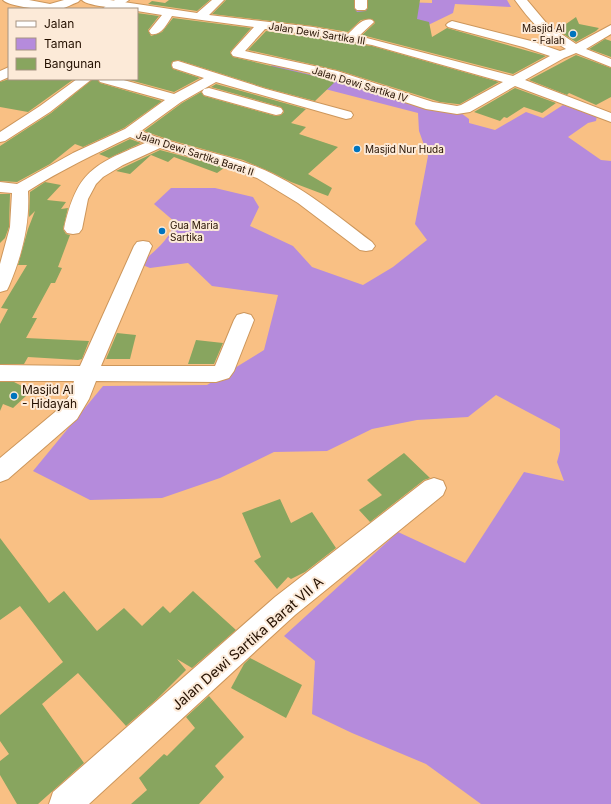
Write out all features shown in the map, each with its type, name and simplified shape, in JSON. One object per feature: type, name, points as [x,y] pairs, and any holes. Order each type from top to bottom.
[{"type":"street","points":[[9,0],[50,8],[74,0]]},
{"type":"street","name":"Jalan Dewi Sartika III","points":[[88,0],[169,13],[351,37],[396,47],[514,81],[611,118]]},
{"type":"street","points":[[200,17],[218,0]]},
{"type":"street","points":[[511,0],[545,39],[568,52]]},
{"type":"street","points":[[521,0],[530,20]]},
{"type":"street","points":[[155,31],[169,13]]},
{"type":"street","points":[[351,37],[368,22]]},
{"type":"street","name":"Jalan Dewi Sartika IV","points":[[262,25],[237,53],[332,74],[446,109],[465,109],[514,81]]},
{"type":"street","points":[[452,25],[611,63]]},
{"type":"street","points":[[514,81],[611,29]]},
{"type":"street","points":[[178,65],[214,78],[346,115]]},
{"type":"street","name":"Jalan Dewi Sartika Barat II","points":[[130,132],[176,99],[214,78]]},
{"type":"street","points":[[0,138],[45,109],[84,80]]},
{"type":"street","points":[[109,80],[176,99]]},
{"type":"street","points":[[196,88],[292,116]]},
{"type":"street","points":[[0,187],[20,189],[42,175],[78,156],[130,132]]},
{"type":"street","name":"Jalan Dewi Sartika Barat II","points":[[130,132],[159,143],[237,165],[262,175],[304,199],[366,246]]},
{"type":"street","points":[[73,229],[79,204],[85,188],[92,179],[114,164],[159,143]]},
{"type":"street","points":[[0,286],[19,234],[22,210],[20,189]]},
{"type":"street","points":[[0,472],[69,413],[78,401],[83,392],[87,373],[143,246]]},
{"type":"street","points":[[0,373],[222,373],[227,366],[244,320]]},
{"type":"street","name":"Jalan Dewi Sartika Barat VII A","points":[[65,804],[285,606],[434,488]]},
{"type":"green space","points":[[288,0],[354,4],[356,9],[401,10],[401,2],[432,3],[432,0],[507,0],[511,7],[455,4],[453,13],[420,29],[352,12]]},
{"type":"green space","points":[[272,65],[333,80],[436,111],[461,113],[469,119],[469,123],[495,130],[526,112],[543,118],[563,105],[597,116],[596,121],[588,123],[568,137],[601,160],[611,161],[611,804],[481,804],[426,764],[352,733],[312,714],[315,661],[284,636],[398,532],[465,563],[524,472],[564,481],[557,462],[560,451],[560,429],[496,395],[468,417],[417,420],[372,429],[327,451],[274,452],[220,478],[162,498],[90,500],[33,471],[103,386],[207,385],[264,350],[278,295],[212,286],[188,263],[150,268],[140,264],[165,240],[175,222],[154,204],[171,188],[215,188],[253,197],[259,207],[250,226],[293,246],[312,267],[363,285],[393,267],[427,240],[415,224],[428,156],[419,131],[418,113],[263,73]]},
{"type":"building","points":[[169,0],[210,0],[197,11],[148,4],[152,1],[165,3]]},
{"type":"building","points":[[226,0],[354,0],[354,8],[357,12],[366,11],[368,8],[368,0],[420,0],[417,19],[429,22],[432,37],[447,28],[546,56],[513,74],[362,35],[375,23],[372,19],[361,20],[348,32],[313,26],[212,14]]},
{"type":"building","points":[[138,13],[159,16],[148,30],[151,36],[162,32],[173,18],[251,28],[230,52],[233,57],[336,81],[315,101],[266,88],[178,60],[172,62],[171,65],[173,69],[200,78],[174,92],[130,80],[138,80]]},
{"type":"building","name":"Masjid Al - Falah","points":[[576,17],[579,24],[599,28],[576,42],[560,32],[566,24]]},
{"type":"building","points":[[266,31],[372,46],[499,82],[460,104],[440,102],[337,70],[248,50]]},
{"type":"building","points":[[605,39],[611,41],[611,57],[589,49]]},
{"type":"building","points":[[576,55],[611,68],[611,97],[596,105],[569,93],[567,95],[529,80]]},
{"type":"building","points":[[8,79],[73,80],[28,112],[0,107],[0,82]]},
{"type":"building","points":[[92,80],[98,80],[100,83],[162,101],[124,128],[83,147],[75,144],[50,164],[17,182],[0,181],[0,146],[51,113]]},
{"type":"building","points":[[216,84],[306,109],[291,123],[306,127],[299,134],[338,147],[308,174],[332,188],[328,196],[291,182],[243,160],[170,140],[144,131],[182,103],[201,92],[204,96],[276,116],[281,115],[284,112],[281,107],[211,87]]},
{"type":"building","points":[[515,88],[556,103],[542,113],[524,107],[507,118],[504,117],[500,121],[474,112]]},
{"type":"building","points":[[130,139],[141,143],[109,158],[99,154]]},
{"type":"building","points":[[160,150],[224,168],[217,173],[174,157],[168,162],[151,155],[130,174],[116,171]]},
{"type":"building","points":[[45,182],[61,185],[47,200],[66,202],[61,209],[68,208],[63,229],[66,234],[70,235],[58,267],[62,268],[55,283],[51,283],[32,318],[37,318],[26,338],[89,341],[82,359],[28,357],[24,364],[0,364],[0,324],[8,309],[1,308],[27,265],[18,265],[28,229],[35,211],[29,217],[30,192]]},
{"type":"building","points":[[0,194],[10,194],[9,227],[5,238],[0,243]]},
{"type":"building","points":[[117,333],[136,335],[130,359],[106,359]]},
{"type":"building","points":[[196,340],[223,343],[214,364],[188,364]]},
{"type":"building","name":"Masjid Al - Hidayah","points":[[0,382],[14,382],[28,389],[24,394],[27,395],[13,408],[3,404],[0,411]]},
{"type":"building","points":[[404,453],[430,478],[424,480],[370,522],[359,510],[382,495],[367,480]]},
{"type":"building","points":[[280,499],[291,523],[312,512],[336,548],[305,572],[291,579],[288,577],[277,589],[254,561],[261,557],[242,513]]},
{"type":"building","points":[[0,538],[49,603],[64,591],[97,631],[124,608],[142,626],[163,606],[170,613],[193,591],[236,630],[192,668],[177,659],[186,670],[156,700],[126,726],[78,673],[42,704],[84,763],[38,804],[17,804],[0,775],[0,761],[9,754],[0,741],[0,715],[63,662],[20,606],[0,620]]},
{"type":"building","points":[[250,658],[302,685],[286,718],[231,688],[244,664]]},
{"type":"building","points":[[209,696],[244,737],[215,766],[224,777],[199,804],[131,804],[147,790],[139,778],[164,754],[167,756],[195,728],[186,717]]},
{"type":"place","name":"Masjid Al - Falah","points":[[573,34]]},
{"type":"place","name":"Masjid Nur Huda","points":[[357,149]]},
{"type":"place","name":"Gua Maria Sartika","points":[[162,231]]},
{"type":"place","name":"Masjid Al - Hidayah","points":[[14,396]]}]
